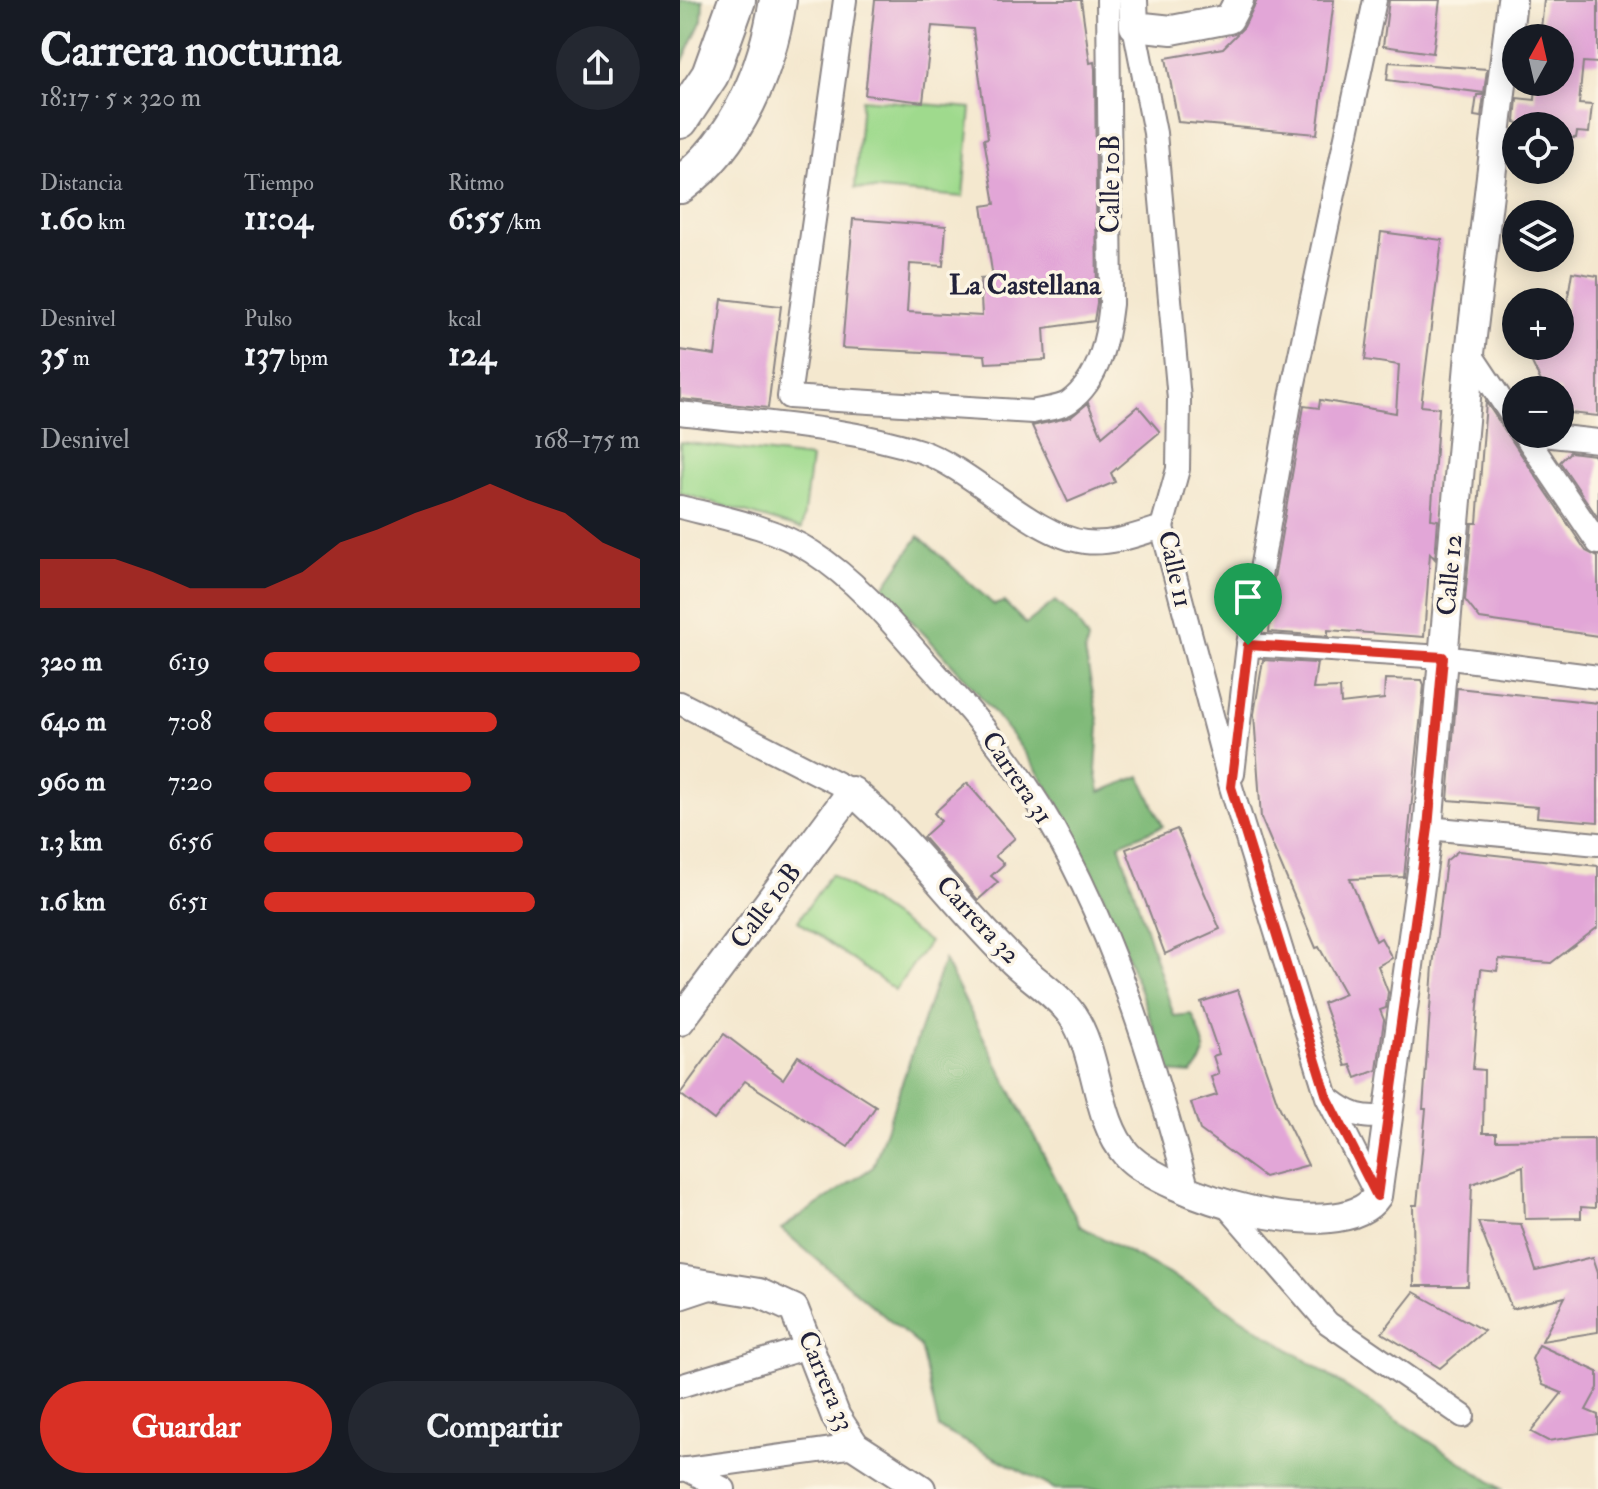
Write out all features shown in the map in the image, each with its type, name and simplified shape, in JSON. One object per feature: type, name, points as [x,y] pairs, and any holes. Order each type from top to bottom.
[{"type":"main road","points":[[680,120],[710,75],[737,0]]},
{"type":"main road","points":[[680,185],[722,143],[745,109],[765,55],[778,0]]},
{"type":"street","name":"Calle 10B","points":[[845,0],[789,397],[1033,412],[1068,403],[1091,376],[1107,342],[1111,304],[1108,0]]},
{"type":"street","points":[[1231,787],[1248,645],[1291,397],[1375,0]]},
{"type":"street","name":"Calle 12","points":[[1377,1196],[1428,828],[1470,353],[1512,0]]},
{"type":"street","points":[[1134,13],[1172,30],[1234,10]]},
{"type":"street","name":"Calle 11","points":[[1134,13],[1155,133],[1179,399],[1178,469],[1162,527],[1231,787],[1327,1097],[1377,1196]]},
{"type":"street","points":[[1470,353],[1502,401]]},
{"type":"street","points":[[680,413],[840,433],[923,452],[957,469],[1044,525],[1082,542],[1119,540],[1162,527]]},
{"type":"street","points":[[1574,438],[1598,441]]},
{"type":"street","points":[[1534,448],[1598,543]]},
{"type":"street","name":"Carrera 31","points":[[680,507],[767,531],[809,550],[839,571],[960,699],[1012,764],[1053,830],[1096,916],[1205,1194]]},
{"type":"street","points":[[1248,645],[1443,657],[1598,677]]},
{"type":"street","name":"Carrera 32","points":[[680,703],[852,791],[911,848],[1015,962],[1072,1014],[1086,1040],[1117,1140],[1126,1154],[1140,1166],[1205,1194]]},
{"type":"street","name":"Calle 10B","points":[[681,1016],[852,791]]},
{"type":"street","points":[[1428,828],[1598,844]]},
{"type":"street","points":[[1327,1097],[1348,1113],[1368,1119],[1388,1116]]},
{"type":"street","points":[[1205,1194],[1295,1220],[1327,1221],[1370,1206],[1377,1196]]},
{"type":"street","points":[[1205,1194],[1328,1323],[1463,1416]]},
{"type":"street","name":"Carrera 33","points":[[680,1280],[778,1299],[794,1309],[811,1346],[836,1417],[855,1446],[921,1489]]},
{"type":"street","points":[[680,1298],[718,1286]]},
{"type":"street","points":[[680,1386],[811,1346]]},
{"type":"street","points":[[683,1469],[855,1446]]},
{"type":"street","points":[[683,1469],[724,1489]]},
{"type":"green space","points":[[680,0],[703,0],[702,20],[680,67]]},
{"type":"green space","points":[[862,99],[971,108],[963,197],[855,188]]},
{"type":"green space","points":[[680,442],[811,458],[802,529],[680,493]]},
{"type":"green space","points":[[919,536],[994,605],[1004,602],[1026,624],[1055,601],[1076,620],[1088,640],[1085,652],[1099,725],[1096,770],[1100,792],[1140,776],[1163,826],[1119,844],[1174,1016],[1192,1014],[1202,1039],[1202,1060],[1191,1074],[1169,1072],[1101,890],[1047,786],[991,708],[882,590]]},
{"type":"green space","points":[[831,874],[929,942],[895,990],[798,921]]},
{"type":"green space","points":[[944,960],[1080,1226],[1200,1291],[1502,1489],[1055,1489],[939,1428],[920,1346],[781,1229],[873,1167]]},
{"type":"building","points":[[875,0],[1081,0],[1090,63],[1094,62],[1095,69],[1097,303],[1094,321],[1044,328],[1046,360],[986,363],[985,355],[842,348],[853,219],[946,226],[943,266],[910,264],[907,312],[982,316],[980,279],[993,278],[982,206],[995,204],[984,139],[988,138],[973,29],[932,26],[923,102],[865,95]]},
{"type":"building","points":[[1257,0],[1334,0],[1317,134],[1178,122],[1166,58],[1223,48],[1244,27]]},
{"type":"building","points":[[1389,0],[1440,0],[1433,53],[1383,46]]},
{"type":"building","points":[[1544,0],[1598,0],[1598,63],[1583,62],[1579,104],[1592,105],[1589,133],[1577,132],[1576,138],[1574,112],[1516,112],[1517,98],[1535,100],[1535,96],[1574,96],[1574,24],[1541,24]]},
{"type":"building","points":[[1389,62],[1487,69],[1484,93],[1387,80]]},
{"type":"building","points":[[1477,95],[1484,95],[1481,117],[1474,116]]},
{"type":"building","points":[[1381,232],[1442,240],[1421,406],[1439,408],[1431,519],[1438,520],[1435,559],[1430,553],[1424,637],[1328,630],[1328,636],[1269,632],[1274,578],[1304,406],[1319,408],[1320,400],[1396,413],[1399,365],[1365,360]]},
{"type":"building","points":[[1572,272],[1598,276],[1598,416],[1574,413],[1574,376],[1538,376],[1531,360],[1574,360],[1574,288],[1569,288]]},
{"type":"building","points":[[722,299],[781,306],[768,408],[680,399],[680,350],[715,355]]},
{"type":"building","points":[[1486,402],[1502,426],[1502,448],[1517,448],[1586,551],[1598,557],[1598,636],[1480,619],[1465,600],[1472,523],[1477,523]]},
{"type":"building","points":[[1088,403],[1102,436],[1138,406],[1160,432],[1111,473],[1115,482],[1068,502],[1032,426],[1071,417]]},
{"type":"building","points":[[1570,452],[1594,455],[1598,461],[1598,518],[1560,462]]},
{"type":"building","points":[[1263,660],[1317,663],[1313,689],[1340,688],[1341,704],[1384,699],[1385,679],[1422,680],[1424,685],[1404,877],[1350,879],[1376,941],[1381,938],[1392,958],[1378,966],[1388,992],[1386,1008],[1380,1010],[1384,1020],[1377,1070],[1356,1078],[1351,1065],[1346,1066],[1323,1003],[1345,994],[1319,947],[1316,948],[1261,818],[1254,714]]},
{"type":"building","points":[[1457,688],[1598,703],[1598,822],[1537,817],[1538,807],[1448,800]]},
{"type":"building","points":[[967,783],[1015,838],[995,856],[1004,864],[991,876],[998,882],[978,900],[923,837],[941,821],[934,813]]},
{"type":"building","points":[[1177,829],[1220,929],[1165,954],[1126,849]]},
{"type":"building","points":[[1458,851],[1598,866],[1598,927],[1551,963],[1499,959],[1497,971],[1481,969],[1473,1069],[1484,1070],[1483,1133],[1496,1133],[1496,1140],[1594,1139],[1595,1208],[1581,1207],[1581,1218],[1525,1219],[1523,1166],[1472,1184],[1468,1286],[1414,1286],[1413,1205],[1417,1205],[1426,1109],[1423,1109],[1433,966],[1446,861]]},
{"type":"building","points":[[1238,990],[1278,1104],[1308,1165],[1264,1177],[1200,1130],[1191,1103],[1217,1095],[1211,1077],[1219,1074],[1213,1056],[1219,1054],[1201,1002]]},
{"type":"building","points":[[724,1034],[783,1079],[798,1056],[876,1106],[848,1147],[745,1081],[714,1120],[680,1094]]},
{"type":"building","points":[[1478,1222],[1521,1224],[1536,1271],[1593,1257],[1598,1272],[1598,1332],[1542,1341],[1565,1297],[1512,1309]]},
{"type":"building","points":[[1414,1292],[1484,1331],[1440,1368],[1382,1333]]},
{"type":"building","points":[[1539,1345],[1598,1372],[1598,1388],[1586,1410],[1598,1415],[1598,1433],[1548,1441],[1531,1432],[1562,1393],[1543,1385],[1532,1359]]},
{"type":"district","name":"La Castellana","points":[[1025,285]]},
{"type":"route","points":[[1248,645],[1443,657],[1428,828],[1377,1196],[1327,1097],[1231,787],[1248,645]]}]
